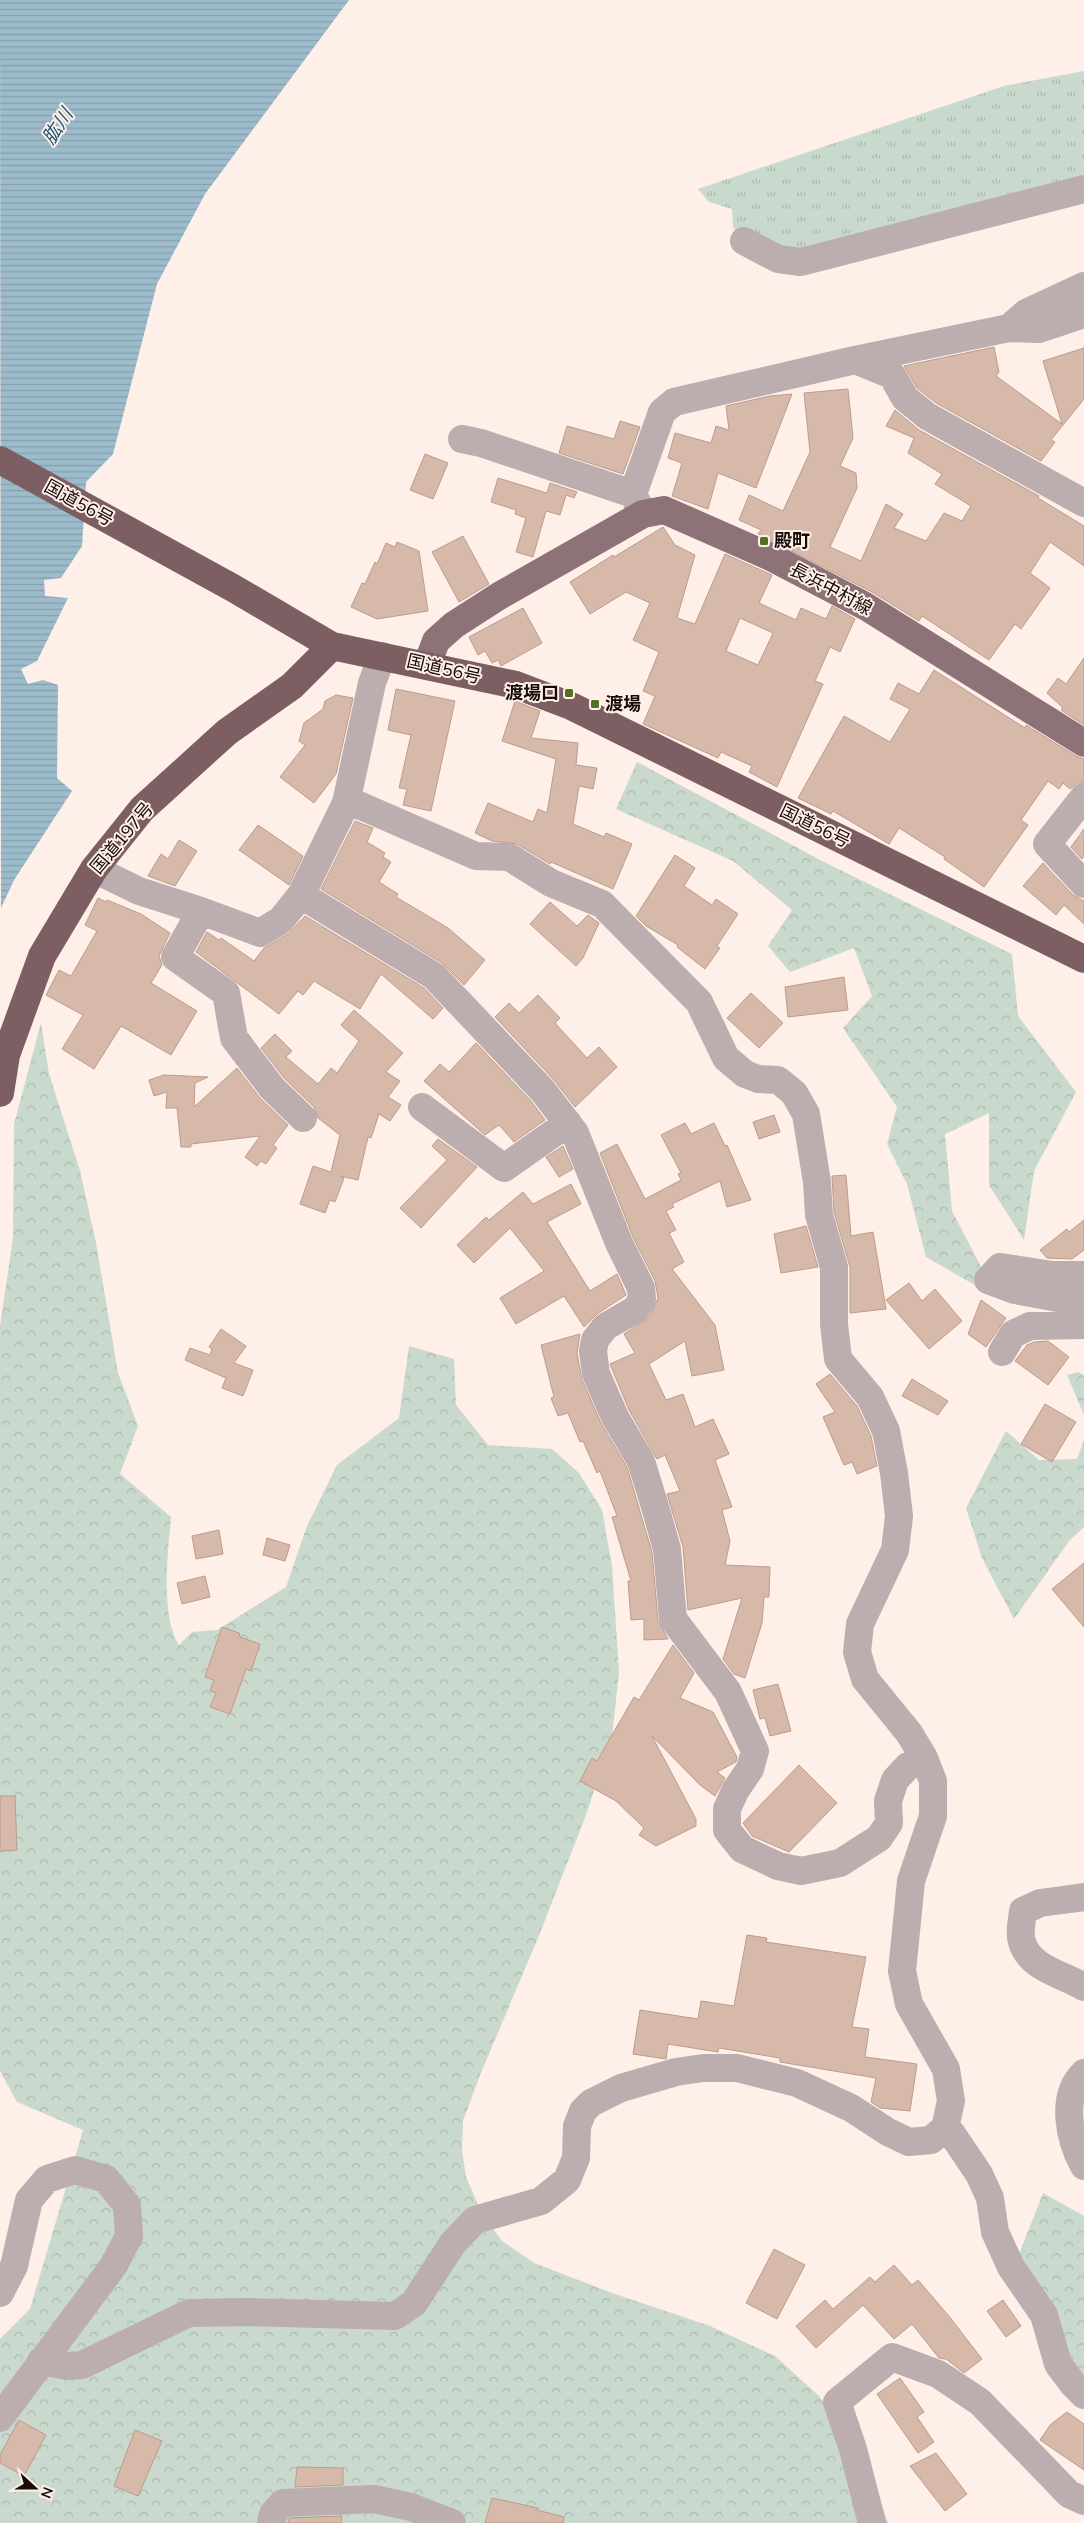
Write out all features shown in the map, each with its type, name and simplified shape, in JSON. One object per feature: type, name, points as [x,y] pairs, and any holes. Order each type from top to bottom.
[{"type":"highway","name":"国道56号","points":[[0,460],[233,588],[332,646],[516,685],[571,706],[1084,959]]},
{"type":"highway","name":"国道197号","points":[[0,1092],[6,1055],[42,956],[94,868],[149,803],[226,732],[292,686],[332,646]]},
{"type":"main road","name":"長浜中村線","points":[[427,665],[436,640],[454,625],[638,504],[664,510],[773,558],[865,606],[1084,743]]},
{"type":"street","points":[[744,241],[778,259],[802,262],[1084,188]]},
{"type":"street","points":[[1009,328],[1026,313],[1084,286]]},
{"type":"street","points":[[462,439],[481,443],[638,504],[662,412],[674,402],[855,360],[1009,328],[1039,329],[1084,314]]},
{"type":"street","points":[[855,360],[892,375],[905,398],[927,416],[1084,503]]},
{"type":"street","points":[[94,868],[139,891],[260,933],[281,920],[301,895],[346,803],[372,684],[382,656]]},
{"type":"street","points":[[1084,797],[1047,844],[1084,884]]},
{"type":"street","points":[[41,2360],[67,2366],[82,2365],[189,2313],[248,2312],[394,2316],[414,2303],[453,2243],[476,2220],[541,2201],[567,2180],[576,2158],[577,2126],[591,2103],[621,2088],[676,2072],[703,2068],[737,2068],[797,2083],[851,2108],[888,2132],[909,2142],[931,2140],[945,2128],[951,2100],[946,2069],[909,2004],[902,1971],[911,1881],[933,1816],[933,1781],[924,1758],[909,1732],[865,1679],[857,1652],[860,1624],[895,1550],[899,1516],[894,1472],[886,1432],[870,1397],[838,1359],[834,1324],[834,1267],[819,1215],[817,1182],[806,1114],[794,1093],[778,1080],[758,1079],[745,1074],[726,1058],[699,1002],[602,904],[551,884],[509,857],[476,856],[361,806],[346,803]]},
{"type":"street","points":[[301,895],[434,976],[543,1091],[575,1133],[620,1242],[642,1288],[642,1299],[636,1309],[605,1327],[595,1340],[593,1351],[596,1374],[615,1417],[641,1461],[654,1502],[667,1549],[673,1619],[728,1692],[755,1751],[750,1769],[727,1809],[728,1830],[742,1849],[778,1866],[801,1871],[840,1862],[880,1838],[889,1823],[888,1801],[895,1780],[908,1766],[924,1758]]},
{"type":"street","points":[[201,911],[175,957],[226,993],[234,1038],[272,1088],[303,1118]]},
{"type":"street","points":[[422,1107],[504,1168],[568,1123]]},
{"type":"street","points":[[1084,1275],[1052,1275],[1000,1267],[988,1280],[1015,1290],[1078,1302],[1084,1305]]},
{"type":"street","points":[[1002,1352],[1013,1334],[1030,1326],[1084,1325]]},
{"type":"street","points":[[1084,1897],[1040,1902],[1023,1911],[1021,1941],[1030,1956],[1048,1970],[1084,1987]]},
{"type":"street","points":[[1084,2072],[1072,2090],[1068,2106],[1073,2140],[1084,2166]]},
{"type":"street","points":[[1068,2106],[1084,2143]]},
{"type":"street","points":[[945,2128],[952,2134],[990,2198],[995,2232],[1011,2267],[1044,2315],[1058,2364],[1072,2384],[1084,2395]]},
{"type":"street","points":[[0,2294],[14,2266],[29,2200],[47,2179],[75,2170],[106,2179],[127,2204],[129,2236],[114,2265],[41,2360],[0,2418]]},
{"type":"street","points":[[872,2523],[853,2449],[837,2402],[892,2357],[938,2374],[980,2402],[1069,2494],[1084,2501]]},
{"type":"street","points":[[271,2523],[273,2514],[283,2503],[374,2500],[411,2507],[452,2523]]},
{"type":"green space","points":[[1084,71],[1084,189],[805,261],[744,241],[733,227],[732,209],[709,202],[698,189],[1004,86]]},
{"type":"green space","points":[[637,762],[826,863],[1012,954],[1018,1016],[1076,1092],[1034,1171],[1024,1240],[989,1185],[989,1113],[945,1134],[952,1211],[988,1280],[980,1288],[926,1257],[907,1184],[887,1144],[897,1107],[843,1028],[872,996],[854,948],[790,972],[768,946],[792,910],[733,861],[616,809]]},
{"type":"green space","points":[[41,1023],[49,1074],[80,1171],[96,1243],[118,1373],[138,1426],[120,1474],[171,1517],[167,1565],[167,1601],[173,1633],[179,1645],[192,1632],[217,1630],[286,1587],[307,1526],[337,1465],[399,1418],[409,1346],[454,1359],[456,1405],[488,1445],[552,1449],[579,1473],[602,1510],[612,1566],[619,1672],[612,1736],[586,1815],[463,2121],[462,2150],[466,2177],[481,2211],[501,2240],[534,2263],[615,2294],[710,2326],[775,2356],[819,2396],[873,2479],[888,2523],[0,2523],[0,2339],[30,2309],[83,2130],[17,2102],[0,2071],[0,1326],[13,1238],[14,1124]]},
{"type":"green space","points":[[1078,1372],[1084,1375],[1084,1415],[1067,1375]]},
{"type":"green space","points":[[1006,1431],[1039,1460],[1077,1459],[1084,1440],[1084,1527],[1069,1541],[1014,1619],[982,1558],[966,1508]]},
{"type":"green space","points":[[1043,2193],[1084,2216],[1084,2384],[1016,2262]]},
{"type":"water","name":"肱川","points":[[0,0],[349,0],[205,194],[157,284],[113,454],[86,482],[82,546],[61,578],[44,580],[45,596],[68,598],[37,661],[21,669],[28,684],[43,680],[58,685],[57,778],[72,791],[14,880],[1,908]]},
{"type":"building","points":[[994,347],[999,372],[996,376],[1062,424],[1043,361],[1084,348],[1084,399],[1051,440],[1055,442],[1041,461],[936,403],[917,388],[904,366]]},
{"type":"building","points":[[848,389],[853,438],[840,466],[856,473],[857,488],[830,547],[861,561],[886,504],[903,514],[894,528],[926,541],[944,513],[962,521],[971,506],[935,484],[942,474],[908,453],[914,438],[886,426],[895,410],[919,430],[1039,496],[1038,498],[1084,526],[1084,566],[1050,542],[1030,573],[1050,588],[1021,629],[1015,624],[989,660],[922,616],[919,621],[872,592],[758,534],[761,530],[739,520],[749,495],[783,511],[810,452],[804,393]]},
{"type":"building","points":[[792,394],[756,488],[718,473],[708,509],[672,496],[682,463],[668,458],[675,433],[711,443],[716,426],[729,430],[726,406],[770,396]]},
{"type":"building","points":[[620,421],[640,427],[623,474],[559,453],[567,426],[614,439]]},
{"type":"building","points":[[425,454],[448,463],[433,499],[410,490]]},
{"type":"building","points":[[498,478],[547,493],[550,483],[577,492],[574,498],[566,495],[560,515],[546,511],[533,557],[516,552],[526,518],[515,514],[516,510],[491,502]]},
{"type":"building","points":[[663,527],[675,545],[695,555],[677,618],[695,624],[725,554],[772,575],[759,603],[796,620],[801,608],[826,619],[832,606],[855,619],[840,652],[830,647],[815,681],[823,684],[777,787],[749,772],[752,766],[721,752],[718,758],[643,724],[655,696],[643,691],[659,652],[633,640],[650,603],[626,592],[590,614],[570,582],[613,555],[614,557]],"holes":[[[740,618],[773,633],[758,665],[726,651]]]},
{"type":"building","points":[[463,536],[489,584],[459,602],[432,552]]},
{"type":"building","points":[[397,542],[419,551],[428,611],[377,619],[351,607],[362,583],[365,584],[375,562],[377,564],[386,543],[395,547]]},
{"type":"building","points":[[523,608],[542,643],[501,666],[498,660],[492,663],[485,651],[478,655],[469,637]]},
{"type":"building","points":[[1084,658],[1084,725],[1061,710],[1063,708],[1047,693],[1058,678],[1066,684]]},
{"type":"building","points":[[934,670],[1025,728],[1026,725],[1084,759],[1084,782],[1078,783],[1070,789],[1063,783],[1059,789],[1048,781],[1021,820],[1028,825],[984,887],[944,859],[945,857],[899,828],[889,844],[833,811],[831,814],[798,798],[844,716],[890,742],[910,709],[890,699],[898,683],[919,694]]},
{"type":"building","points":[[396,689],[455,701],[431,811],[403,805],[407,789],[399,788],[411,735],[388,730]]},
{"type":"building","points":[[336,695],[353,698],[336,774],[314,803],[280,777],[305,745],[299,741],[304,723],[323,709],[325,701]]},
{"type":"building","points":[[515,701],[540,711],[531,738],[578,743],[576,765],[597,768],[593,789],[579,786],[573,824],[604,837],[606,833],[632,844],[613,889],[551,862],[550,864],[517,844],[492,841],[475,833],[488,803],[533,822],[538,809],[547,813],[556,759],[502,741]]},
{"type":"building","points":[[355,821],[373,828],[367,842],[385,853],[383,857],[391,862],[379,882],[398,894],[396,897],[448,928],[485,960],[464,985],[442,963],[321,889]]},
{"type":"building","points":[[258,825],[303,856],[289,885],[239,850]]},
{"type":"building","points":[[1084,829],[1084,856],[1082,859],[1071,847]]},
{"type":"building","points":[[179,840],[197,851],[175,886],[148,876],[161,854],[168,859]]},
{"type":"building","points":[[675,855],[695,868],[684,886],[712,905],[716,899],[738,914],[717,946],[720,948],[705,969],[677,947],[678,945],[646,926],[636,916]]},
{"type":"building","points":[[1043,863],[1073,895],[1084,901],[1084,924],[1064,905],[1056,915],[1023,886]]},
{"type":"building","points":[[98,898],[141,914],[170,933],[159,956],[162,965],[151,983],[197,1011],[171,1055],[121,1026],[94,1069],[62,1049],[83,1015],[46,995],[59,970],[71,976],[97,931],[85,925]]},
{"type":"building","points":[[550,902],[577,926],[588,915],[599,923],[583,958],[576,966],[530,924]]},
{"type":"building","points":[[305,916],[424,988],[443,1008],[433,1019],[381,974],[360,1009],[314,981],[303,995],[298,991],[279,1014],[196,952],[207,932],[219,940],[221,938],[254,961],[264,948],[289,933]]},
{"type":"building","points":[[844,977],[848,1010],[788,1017],[785,987]]},
{"type":"building","points":[[751,993],[783,1023],[759,1048],[727,1018]]},
{"type":"building","points":[[538,995],[560,1018],[555,1023],[587,1058],[599,1047],[617,1067],[575,1107],[554,1080],[495,1017],[509,1003],[519,1013]]},
{"type":"building","points":[[354,1010],[403,1053],[386,1072],[400,1081],[388,1097],[401,1105],[390,1121],[379,1114],[371,1138],[368,1137],[358,1180],[340,1176],[344,1178],[335,1202],[330,1200],[325,1213],[300,1204],[313,1166],[331,1172],[340,1135],[318,1118],[314,1107],[284,1078],[261,1048],[275,1034],[292,1051],[286,1057],[318,1084],[331,1068],[337,1073],[359,1041],[341,1025]]},
{"type":"building","points":[[476,1043],[531,1101],[545,1120],[514,1142],[499,1125],[485,1135],[424,1081],[440,1064],[449,1072]]},
{"type":"building","points":[[237,1068],[260,1098],[288,1125],[273,1145],[277,1148],[266,1164],[261,1161],[257,1166],[245,1157],[260,1136],[191,1144],[191,1147],[181,1147],[177,1108],[166,1108],[167,1092],[154,1096],[149,1080],[164,1075],[208,1077],[195,1083],[194,1107]]},
{"type":"building","points":[[774,1115],[780,1132],[759,1139],[753,1122]]},
{"type":"building","points":[[685,1123],[691,1134],[714,1123],[725,1146],[727,1145],[751,1200],[727,1207],[720,1181],[672,1204],[674,1207],[666,1211],[676,1230],[669,1233],[684,1262],[672,1269],[715,1325],[724,1370],[692,1376],[685,1341],[649,1364],[666,1400],[683,1394],[695,1427],[713,1419],[729,1454],[715,1460],[732,1507],[722,1510],[730,1541],[725,1565],[770,1567],[769,1597],[764,1597],[762,1623],[745,1678],[734,1674],[723,1659],[742,1598],[688,1610],[683,1547],[667,1494],[680,1491],[665,1455],[657,1459],[629,1410],[610,1364],[635,1353],[624,1334],[649,1317],[658,1298],[655,1281],[633,1237],[600,1153],[617,1144],[645,1199],[681,1180],[678,1174],[681,1173],[661,1135]]},
{"type":"building","points":[[438,1139],[477,1167],[421,1228],[400,1208],[447,1160],[432,1146]]},
{"type":"building","points":[[563,1146],[573,1169],[559,1177],[546,1157]]},
{"type":"building","points":[[846,1175],[851,1236],[873,1232],[886,1309],[850,1313],[850,1267],[834,1212],[832,1176]]},
{"type":"building","points":[[571,1184],[581,1204],[547,1222],[590,1291],[617,1274],[626,1295],[597,1314],[584,1327],[564,1296],[516,1324],[500,1298],[544,1271],[510,1228],[474,1263],[457,1245],[486,1217],[489,1220],[523,1192],[533,1204]]},
{"type":"building","points":[[1084,1220],[1084,1250],[1072,1259],[1047,1258],[1040,1250],[1067,1229],[1069,1232]]},
{"type":"building","points":[[806,1226],[818,1267],[781,1273],[774,1234]]},
{"type":"building","points":[[909,1283],[922,1301],[935,1289],[962,1321],[929,1349],[886,1300]]},
{"type":"building","points":[[981,1300],[1006,1318],[986,1347],[968,1334]]},
{"type":"building","points":[[221,1329],[246,1346],[234,1363],[253,1370],[243,1396],[222,1388],[226,1378],[185,1360],[190,1348],[210,1355],[212,1349],[209,1347]]},
{"type":"building","points":[[580,1334],[577,1353],[582,1380],[601,1423],[627,1467],[652,1552],[658,1621],[668,1639],[644,1640],[644,1619],[631,1620],[628,1581],[631,1581],[612,1517],[617,1516],[600,1471],[597,1473],[583,1441],[580,1442],[568,1413],[558,1416],[551,1398],[554,1397],[541,1345]]},
{"type":"building","points":[[1048,1341],[1069,1357],[1048,1385],[1015,1361],[1027,1345],[1034,1342]]},
{"type":"building","points":[[830,1374],[857,1406],[871,1436],[877,1466],[857,1474],[852,1462],[844,1465],[823,1417],[835,1412],[816,1384]]},
{"type":"building","points":[[912,1379],[948,1401],[938,1415],[902,1396]]},
{"type":"building","points":[[1045,1404],[1076,1422],[1052,1462],[1021,1444]]},
{"type":"building","points":[[219,1530],[223,1554],[196,1559],[192,1536]]},
{"type":"building","points":[[267,1538],[290,1545],[285,1561],[263,1555]]},
{"type":"building","points":[[1084,1563],[1084,1627],[1052,1589]]},
{"type":"building","points":[[205,1576],[210,1597],[182,1604],[177,1583]]},
{"type":"building","points":[[222,1627],[239,1633],[240,1637],[260,1644],[251,1671],[246,1669],[230,1714],[210,1707],[216,1693],[210,1691],[214,1680],[205,1677]]},
{"type":"building","points":[[673,1645],[694,1673],[680,1698],[713,1712],[737,1757],[736,1762],[717,1772],[725,1778],[715,1796],[700,1785],[652,1736],[696,1819],[696,1826],[656,1846],[639,1835],[644,1828],[616,1801],[580,1781],[592,1758],[597,1761],[634,1697],[639,1700]]},
{"type":"building","points":[[778,1684],[791,1731],[770,1736],[765,1718],[760,1719],[753,1690]]},
{"type":"building","points":[[799,1765],[837,1803],[789,1852],[752,1836],[743,1823]]},
{"type":"building","points":[[0,1796],[15,1796],[17,1850],[0,1851]]},
{"type":"building","points":[[747,1935],[767,1938],[766,1942],[866,1957],[852,2027],[869,2029],[865,2057],[917,2064],[910,2111],[880,2108],[871,2102],[876,2078],[780,2062],[780,2058],[719,2048],[718,2052],[668,2044],[666,2059],[633,2054],[640,2010],[698,2019],[701,2001],[734,2006]]},
{"type":"building","points":[[774,2249],[805,2265],[777,2319],[746,2303]]},
{"type":"building","points":[[894,2265],[912,2285],[918,2280],[982,2359],[964,2373],[946,2359],[939,2358],[912,2324],[894,2339],[863,2305],[816,2348],[796,2326],[825,2300],[833,2309],[870,2277],[875,2282]]},
{"type":"building","points":[[1003,2300],[1021,2326],[1006,2337],[987,2311]]},
{"type":"building","points":[[900,2378],[924,2412],[917,2417],[934,2442],[918,2453],[877,2394]]},
{"type":"building","points":[[1067,2412],[1084,2424],[1084,2470],[1040,2440],[1051,2424]]},
{"type":"building","points":[[19,2420],[46,2435],[24,2476],[0,2463],[0,2455]]},
{"type":"building","points":[[135,2430],[162,2441],[138,2496],[114,2486]]},
{"type":"building","points":[[936,2453],[967,2494],[945,2511],[910,2466]]},
{"type":"building","points":[[297,2467],[343,2468],[343,2485],[295,2487]]},
{"type":"building","points":[[492,2498],[538,2508],[537,2510],[564,2517],[563,2523],[485,2523]]},
{"type":"building","points":[[342,2516],[341,2523],[287,2523],[290,2518]]},
{"type":"place","name":"殿町","points":[[764,541]]},
{"type":"place","name":"渡場口","points":[[569,693]]},
{"type":"place","name":"渡場","points":[[595,704]]}]
